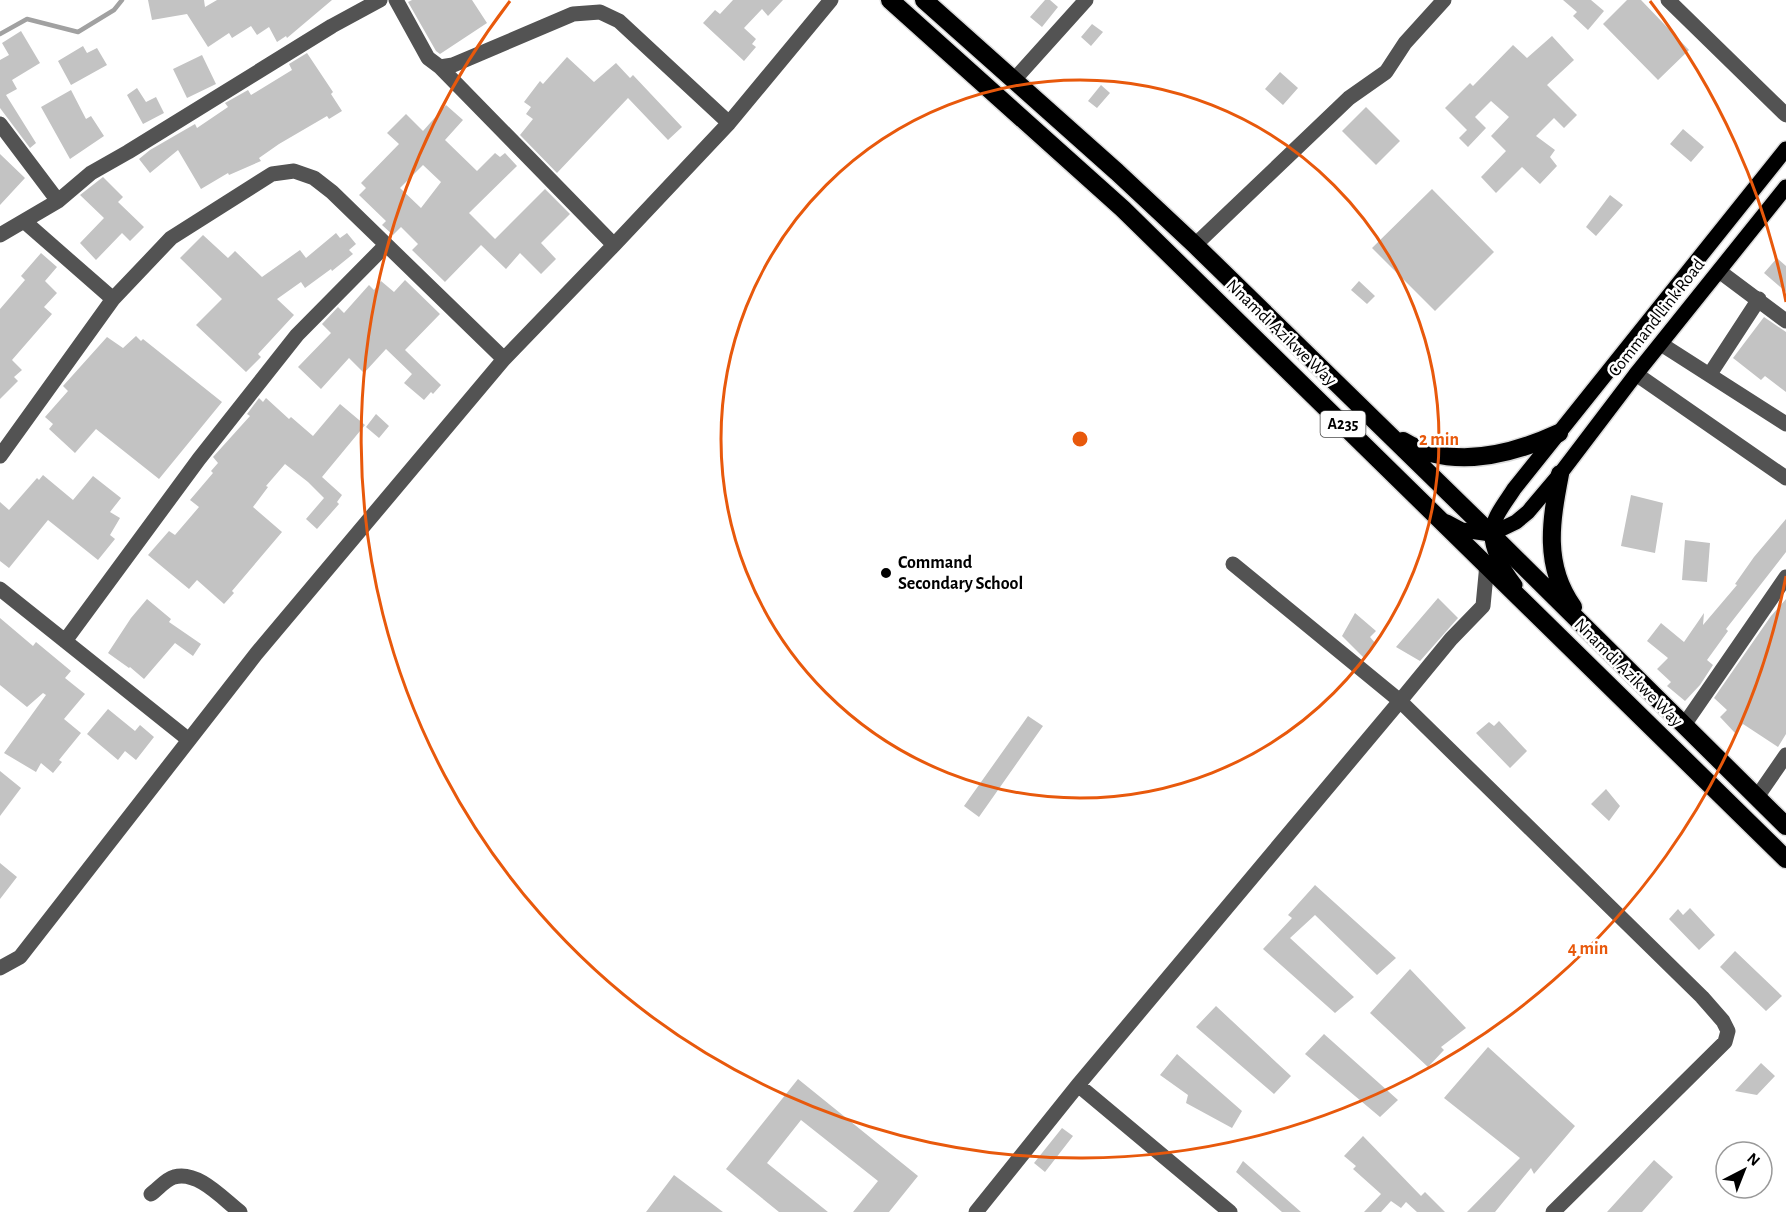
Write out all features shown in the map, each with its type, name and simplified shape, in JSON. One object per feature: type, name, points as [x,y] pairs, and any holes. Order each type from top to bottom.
[{"type":"highway","name":"Nnamdi Azikwe Way","points":[[890,0],[1123,208],[1786,858]]},
{"type":"highway","name":"Nnamdi Azikwe Way","points":[[924,0],[1117,172],[1195,245],[1786,826]]},
{"type":"highway","points":[[1373,420],[1412,447],[1434,454],[1458,457],[1507,452],[1532,446],[1559,434]]},
{"type":"highway","points":[[1560,474],[1551,519],[1551,549],[1558,577],[1569,601],[1595,638]]},
{"type":"main road","name":"Command Link Road","points":[[1491,534],[1499,511],[1514,489],[1786,149]]},
{"type":"main road","name":"Command Link Road","points":[[1491,534],[1522,517],[1560,474],[1636,374],[1785,190]]},
{"type":"main road","points":[[1441,519],[1462,530],[1491,534],[1504,572],[1529,605]]},
{"type":"street","points":[[0,235],[58,201],[90,173],[332,26],[380,0]]},
{"type":"street","points":[[396,0],[428,57],[614,245]]},
{"type":"street","points":[[0,968],[20,957],[256,654],[504,359],[729,123],[831,0]]},
{"type":"street","points":[[1014,80],[1086,0]]},
{"type":"street","points":[[1195,245],[1349,98],[1386,72],[1405,43],[1444,0]]},
{"type":"street","points":[[1668,0],[1786,115]]},
{"type":"street","points":[[440,67],[453,65],[573,15],[600,12],[620,21],[729,123]]},
{"type":"street","points":[[0,124],[58,201]]},
{"type":"street","points":[[0,456],[113,299],[171,238],[272,174],[294,171],[314,178],[332,192],[504,359]]},
{"type":"street","points":[[25,222],[113,299]]},
{"type":"street","points":[[65,641],[199,459],[297,335],[387,245]]},
{"type":"street","points":[[1719,271],[1786,321]]},
{"type":"street","points":[[1710,374],[1759,299]]},
{"type":"street","points":[[1660,344],[1786,424]]},
{"type":"street","points":[[1636,374],[1786,478]]},
{"type":"street","points":[[1233,564],[1400,701],[1702,997],[1723,1021],[1728,1031],[1725,1042],[1553,1212]]},
{"type":"street","points":[[976,1212],[1078,1085],[1451,639],[1483,606],[1487,564]]},
{"type":"street","points":[[1684,725],[1786,577]]},
{"type":"street","points":[[0,589],[189,740]]},
{"type":"street","points":[[1757,797],[1786,755]]},
{"type":"street","points":[[1078,1085],[1230,1212]]},
{"type":"street","points":[[151,1194],[172,1177],[191,1176],[240,1212]]},
{"type":"building","points":[[148,0],[204,0],[205,7],[217,0],[332,0],[287,38],[286,36],[277,42],[269,27],[257,35],[251,26],[232,38],[229,33],[208,47],[187,14],[152,20]]},
{"type":"building","points":[[412,0],[472,0],[487,23],[440,54],[436,51],[408,2]]},
{"type":"building","points":[[733,0],[783,0],[768,16],[762,9],[744,28],[756,39],[752,44],[756,47],[744,61],[703,23],[715,10],[720,14]]},
{"type":"building","points":[[1045,0],[1050,0],[1058,7],[1042,27],[1030,17]]},
{"type":"building","points":[[1563,0],[1591,0],[1604,11],[1588,30],[1573,16],[1577,12]]},
{"type":"building","points":[[1627,0],[1641,0],[1689,50],[1658,80],[1603,24]]},
{"type":"building","points":[[1092,24],[1103,32],[1091,46],[1081,37]]},
{"type":"building","points":[[21,31],[40,63],[12,80],[17,89],[6,95],[36,143],[30,148],[0,108],[0,60],[9,55],[2,43]]},
{"type":"building","points":[[1552,36],[1574,60],[1547,85],[1577,115],[1564,128],[1554,118],[1536,136],[1555,150],[1550,157],[1557,166],[1540,184],[1522,167],[1496,193],[1481,177],[1506,151],[1491,136],[1509,117],[1491,101],[1475,117],[1486,128],[1468,147],[1459,138],[1467,130],[1445,108],[1470,83],[1473,86],[1513,45],[1527,58]]},
{"type":"building","points":[[83,46],[87,53],[97,48],[107,65],[71,85],[58,61]]},
{"type":"building","points":[[307,53],[333,92],[331,94],[342,111],[329,119],[327,116],[279,144],[259,158],[261,161],[229,175],[228,173],[201,189],[178,150],[150,173],[139,159],[150,150],[195,124],[197,128],[228,107],[225,103],[248,90],[251,95],[292,70],[289,64]]},
{"type":"building","points":[[202,55],[216,84],[187,98],[173,69]]},
{"type":"building","points":[[567,57],[594,82],[616,63],[630,78],[633,75],[682,127],[668,140],[628,98],[557,173],[520,135],[533,119],[526,114],[531,107],[524,102],[540,81],[543,84]]},
{"type":"building","points":[[1280,72],[1298,88],[1283,105],[1265,89]]},
{"type":"building","points":[[1101,85],[1110,93],[1097,108],[1088,101]]},
{"type":"building","points":[[137,88],[146,102],[156,97],[164,113],[143,124],[127,95]]},
{"type":"building","points":[[71,90],[86,119],[91,116],[104,136],[70,159],[41,107]]},
{"type":"building","points":[[446,105],[463,120],[445,140],[477,171],[495,153],[500,157],[505,153],[517,166],[469,213],[495,239],[545,189],[570,214],[541,243],[556,259],[541,274],[520,253],[506,269],[481,245],[445,282],[412,250],[418,244],[401,227],[393,235],[382,225],[386,221],[359,195],[366,188],[361,183],[399,144],[387,133],[406,114],[423,131]],"holes":[[[423,165],[441,182],[421,208],[400,188]]]},
{"type":"building","points":[[1366,107],[1400,141],[1376,165],[1342,131]]},
{"type":"building","points":[[1683,129],[1704,147],[1691,162],[1670,144]]},
{"type":"building","points":[[0,154],[25,178],[0,205]]},
{"type":"building","points":[[103,177],[123,197],[118,202],[144,227],[130,241],[122,233],[96,260],[80,243],[104,218],[80,195]]},
{"type":"building","points":[[1432,189],[1494,252],[1435,311],[1372,248]]},
{"type":"building","points":[[1610,195],[1623,205],[1596,236],[1586,227]]},
{"type":"building","points":[[336,233],[340,238],[347,233],[356,244],[349,250],[353,254],[305,288],[301,282],[277,299],[294,315],[258,354],[261,357],[246,372],[196,325],[222,299],[180,258],[203,235],[228,258],[235,251],[262,277],[300,250],[306,258]]},
{"type":"building","points":[[41,253],[57,267],[45,281],[57,293],[44,307],[52,314],[12,360],[22,370],[14,377],[18,381],[0,399],[0,309],[25,280],[21,276]]},
{"type":"building","points":[[1777,258],[1786,266],[1786,292],[1764,273]]},
{"type":"building","points":[[405,280],[440,314],[405,350],[441,385],[433,394],[431,392],[424,400],[404,383],[412,374],[386,349],[364,373],[349,358],[321,389],[298,367],[331,333],[322,324],[338,307],[344,313],[369,285],[374,290],[381,281],[394,292]]},
{"type":"building","points":[[1359,281],[1375,296],[1367,304],[1351,290]]},
{"type":"building","points":[[1764,317],[1786,332],[1786,392],[1765,376],[1761,380],[1733,358]]},
{"type":"building","points":[[136,336],[141,341],[143,339],[222,402],[159,479],[96,429],[75,453],[49,429],[53,424],[45,417],[68,391],[63,386],[107,337],[123,348]]},
{"type":"building","points":[[259,398],[263,402],[266,398],[289,419],[291,417],[313,436],[340,404],[365,425],[322,477],[342,495],[337,502],[339,504],[317,529],[306,519],[324,498],[308,482],[285,464],[266,486],[268,487],[253,507],[282,532],[232,591],[234,593],[224,604],[197,580],[189,589],[148,555],[169,531],[175,535],[199,507],[190,500],[213,473],[211,471],[218,463],[213,457],[250,416],[247,414]]},
{"type":"building","points":[[376,414],[389,426],[379,438],[366,427]]},
{"type":"building","points":[[43,475],[73,500],[93,476],[121,498],[110,512],[120,518],[110,535],[115,539],[98,560],[48,520],[9,568],[0,561],[0,502],[9,510],[37,478],[39,480]]},
{"type":"building","points":[[1631,495],[1663,503],[1655,553],[1621,546]]},
{"type":"building","points":[[1786,519],[1786,552],[1726,629],[1728,631],[1707,660],[1713,665],[1700,685],[1685,701],[1667,686],[1671,682],[1657,669],[1668,658],[1647,641],[1661,623],[1684,642],[1704,613],[1703,625],[1737,585],[1735,584],[1754,557]]},
{"type":"building","points":[[1685,540],[1710,543],[1707,582],[1682,580]]},
{"type":"building","points":[[1438,598],[1458,618],[1420,661],[1396,647]]},
{"type":"building","points":[[147,599],[171,619],[169,622],[201,644],[193,656],[175,643],[144,679],[108,653],[131,618]]},
{"type":"building","points":[[1786,599],[1786,734],[1778,747],[1743,724],[1735,733],[1720,717],[1727,710],[1714,698],[1771,616]]},
{"type":"building","points":[[1355,613],[1376,631],[1370,637],[1376,644],[1364,658],[1342,636]]},
{"type":"building","points":[[0,618],[33,646],[36,642],[71,671],[65,678],[85,694],[64,719],[81,733],[59,760],[62,762],[53,773],[41,763],[36,772],[4,753],[46,695],[43,693],[27,707],[0,685]]},
{"type":"building","points":[[108,709],[135,731],[140,725],[154,737],[136,760],[125,751],[118,760],[87,734]]},
{"type":"building","points":[[1028,716],[1043,726],[979,817],[964,806]]},
{"type":"building","points":[[1499,721],[1527,751],[1510,768],[1476,733],[1489,722],[1494,726]]},
{"type":"building","points":[[0,771],[21,788],[0,816]]},
{"type":"building","points":[[1606,789],[1620,806],[1609,821],[1591,804]]},
{"type":"building","points":[[0,863],[17,877],[0,899]]},
{"type":"building","points":[[1315,885],[1396,958],[1377,975],[1315,915],[1290,938],[1354,997],[1335,1013],[1263,949],[1292,918],[1288,915]]},
{"type":"building","points":[[1690,908],[1715,935],[1699,950],[1669,919],[1678,909],[1683,915]]},
{"type":"building","points":[[1735,951],[1782,996],[1766,1011],[1720,967]]},
{"type":"building","points":[[1410,969],[1466,1028],[1441,1047],[1444,1050],[1428,1067],[1370,1013]]},
{"type":"building","points":[[1216,1006],[1291,1076],[1274,1094],[1196,1027]]},
{"type":"building","points":[[1324,1034],[1398,1100],[1380,1117],[1305,1054]]},
{"type":"building","points":[[1488,1047],[1575,1126],[1534,1174],[1531,1168],[1495,1212],[1467,1212],[1520,1158],[1444,1098]]},
{"type":"building","points":[[1177,1054],[1242,1111],[1232,1128],[1186,1103],[1188,1095],[1160,1075]]},
{"type":"building","points":[[1761,1063],[1775,1076],[1757,1095],[1735,1091]]},
{"type":"building","points":[[798,1079],[918,1176],[889,1212],[853,1212],[878,1181],[801,1120],[767,1163],[828,1212],[779,1212],[726,1169]]},
{"type":"building","points":[[1062,1128],[1073,1136],[1045,1172],[1034,1163]]},
{"type":"building","points":[[1363,1136],[1421,1196],[1425,1192],[1445,1212],[1417,1212],[1406,1202],[1401,1208],[1391,1201],[1381,1212],[1364,1212],[1381,1194],[1353,1169],[1356,1166],[1344,1156]]},
{"type":"building","points":[[1654,1160],[1673,1177],[1642,1212],[1607,1212]]},
{"type":"building","points":[[1243,1161],[1301,1212],[1282,1212],[1236,1172]]},
{"type":"building","points":[[674,1175],[723,1212],[646,1212]]},
{"type":"waterway","points":[[0,34],[27,19],[78,32],[114,10],[122,0]]},
{"type":"place","name":"Command Secondary School","points":[[886,573]]}]
